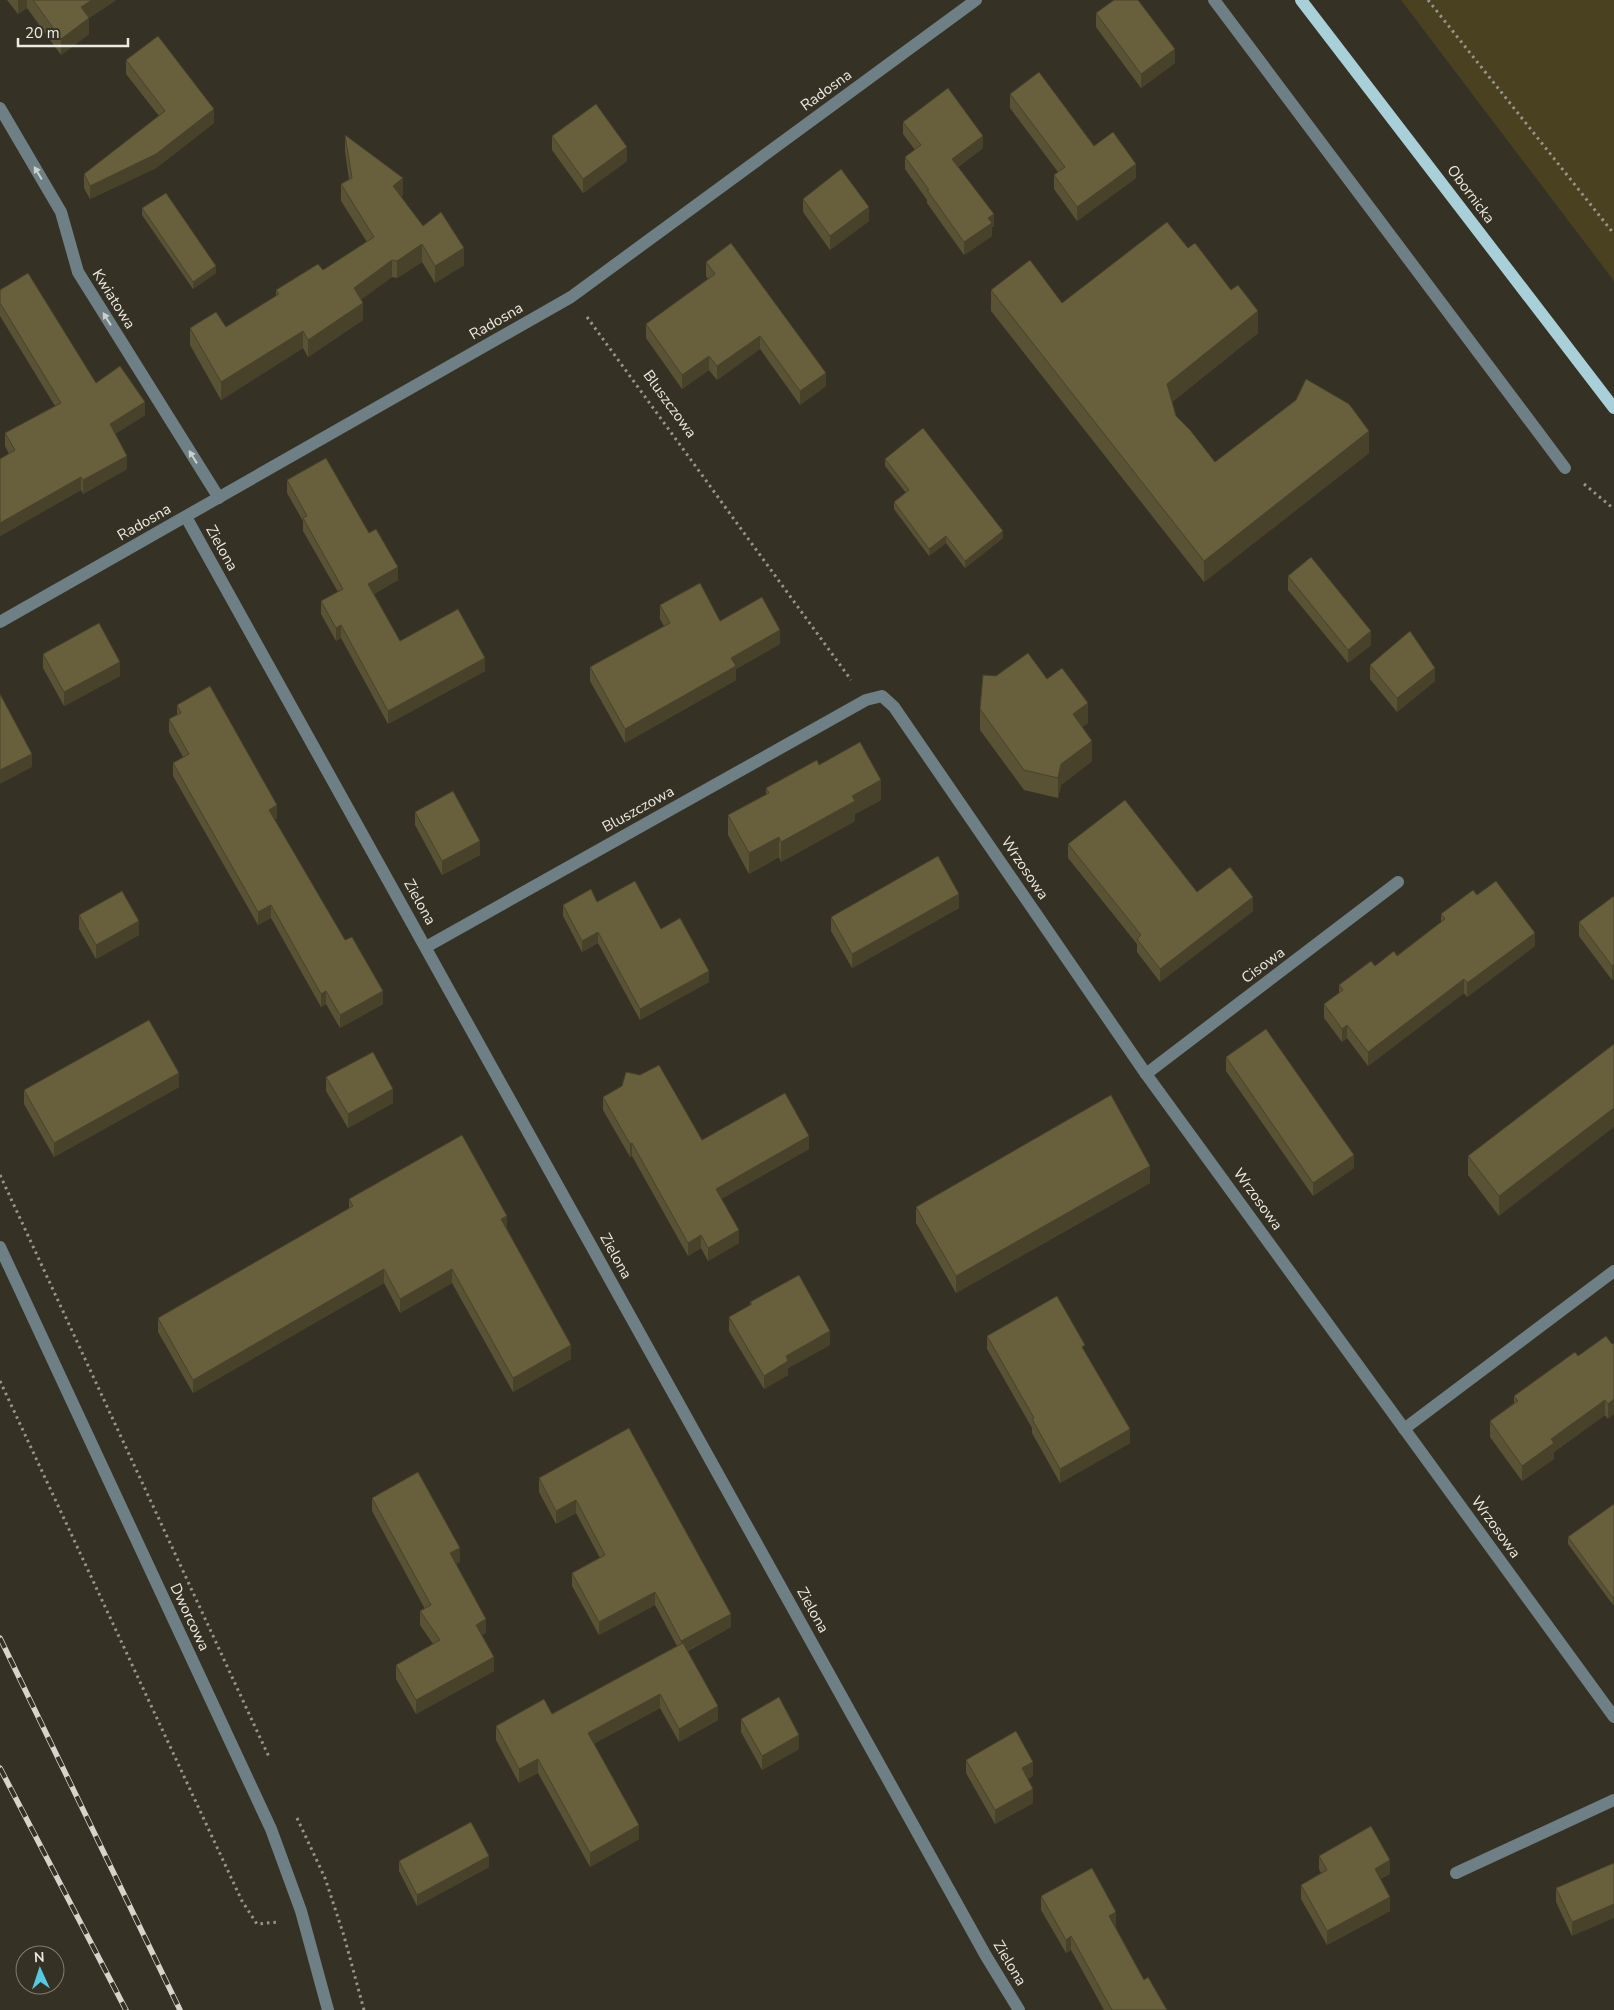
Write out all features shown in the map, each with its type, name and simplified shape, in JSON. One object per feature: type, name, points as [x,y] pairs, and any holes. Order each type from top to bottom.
[{"type":"main road","name":"Obornicka","points":[[1301,0],[1614,408]]},
{"type":"street","name":"Radosna","points":[[0,622],[571,297],[976,0]]},
{"type":"street","points":[[1214,0],[1565,468]]},
{"type":"street","name":"Kwiatowa","points":[[0,108],[61,212],[78,272],[219,498]]},
{"type":"street","name":"Zielona","points":[[186,517],[949,1889],[1020,2010]]},
{"type":"street","name":"Bluszczowa","points":[[426,946],[866,700],[882,696]]},
{"type":"street","name":"Wrzosowa","points":[[882,696],[894,707],[1146,1074],[1614,1717]]},
{"type":"street","name":"Cisowa","points":[[1146,1074],[1398,882]]},
{"type":"street","name":"Dworcowa","points":[[0,1247],[271,1829],[301,1911],[328,2010]]},
{"type":"street","points":[[1404,1429],[1614,1271]]},
{"type":"street","points":[[1456,1873],[1614,1800]]},
{"type":"path","points":[[1428,0],[1614,234]]},
{"type":"path","name":"Bluszczowa","points":[[571,297],[866,700]]},
{"type":"path","points":[[1565,468],[1614,509]]},
{"type":"path","points":[[0,1381],[242,1901],[257,1924],[279,1922],[301,1911],[332,1900]]},
{"type":"shaded area","points":[[1401,0],[1614,0],[1614,281]]},
{"type":"building","points":[[33,0],[92,0],[81,7],[89,18],[61,39]]},
{"type":"building","points":[[1114,0],[1138,0],[1175,49],[1141,74],[1096,13]]},
{"type":"building","points":[[158,36],[214,109],[156,154],[90,186],[84,174],[165,111],[126,60]]},
{"type":"building","points":[[1039,72],[1094,146],[1113,132],[1136,164],[1077,207],[1054,175],[1065,167],[1010,94]]},
{"type":"building","points":[[948,88],[983,136],[952,159],[994,214],[988,218],[992,223],[964,242],[905,157],[921,145],[903,122]]},
{"type":"building","points":[[596,104],[627,147],[583,179],[552,136]]},
{"type":"building","points":[[345,135],[403,178],[393,186],[423,226],[441,212],[464,248],[435,266],[422,244],[397,261],[392,260],[354,288],[363,303],[308,340],[303,331],[221,382],[190,328],[216,312],[226,327],[279,294],[276,290],[318,264],[323,270],[374,237],[341,184],[352,178]]},
{"type":"building","points":[[841,169],[869,207],[830,236],[803,199]]},
{"type":"building","points":[[166,193],[216,266],[193,282],[142,208]]},
{"type":"building","points":[[1167,222],[1188,248],[1195,243],[1231,290],[1238,285],[1258,311],[1167,384],[1176,416],[1190,430],[1215,462],[1296,400],[1306,379],[1349,404],[1369,431],[1204,561],[991,290],[1030,260],[1062,303]]},
{"type":"building","points":[[731,243],[826,373],[800,391],[760,336],[717,366],[709,356],[682,375],[646,324],[715,274],[706,262]]},
{"type":"building","points":[[28,273],[96,383],[120,366],[145,402],[110,424],[127,456],[83,480],[81,477],[0,523],[0,459],[15,450],[5,433],[61,403],[0,303],[0,290]]},
{"type":"building","points":[[923,428],[1003,531],[965,561],[946,536],[929,549],[894,502],[909,490],[885,459]]},
{"type":"building","points":[[326,458],[369,533],[376,529],[398,567],[368,584],[400,641],[458,609],[485,658],[388,711],[341,625],[336,628],[321,601],[343,589],[303,518],[307,516],[287,480]]},
{"type":"building","points":[[1311,557],[1371,631],[1348,650],[1288,576]]},
{"type":"building","points":[[700,583],[720,621],[762,597],[780,630],[731,658],[736,666],[625,729],[590,667],[670,623],[660,605]]},
{"type":"building","points":[[99,623],[120,662],[64,692],[43,654]]},
{"type":"building","points":[[1410,631],[1435,668],[1397,698],[1370,665]]},
{"type":"building","points":[[1028,653],[1047,679],[1062,668],[1088,703],[1073,714],[1092,741],[1061,764],[1058,778],[1024,770],[980,709],[983,675],[996,676]]},
{"type":"building","points":[[210,686],[277,805],[269,810],[345,940],[352,937],[383,991],[340,1015],[326,991],[321,994],[271,905],[258,912],[173,763],[189,754],[169,719],[181,713],[177,705]]},
{"type":"building","points":[[0,694],[32,754],[0,770]]},
{"type":"building","points":[[860,742],[881,780],[852,796],[855,801],[781,842],[779,837],[749,853],[728,815],[769,793],[766,788],[817,760],[819,765]]},
{"type":"building","points":[[453,791],[480,841],[442,861],[415,812]]},
{"type":"building","points":[[1125,800],[1197,892],[1230,867],[1253,897],[1160,969],[1137,939],[1141,935],[1068,844]]},
{"type":"building","points":[[938,856],[959,894],[852,954],[831,917]]},
{"type":"building","points":[[635,881],[661,929],[680,918],[709,971],[640,1009],[598,932],[582,941],[563,905],[591,889],[597,902]]},
{"type":"building","points":[[1496,881],[1535,933],[1467,983],[1464,979],[1368,1052],[1347,1025],[1342,1029],[1324,1004],[1343,990],[1339,985],[1371,961],[1375,966],[1394,951],[1397,956],[1445,919],[1441,914],[1473,890],[1477,895]]},
{"type":"building","points":[[122,891],[139,921],[96,945],[79,915]]},
{"type":"building","points":[[1614,896],[1614,965],[1612,966],[1579,922]]},
{"type":"building","points":[[149,1020],[179,1073],[54,1143],[24,1090]]},
{"type":"building","points":[[1266,1029],[1354,1155],[1313,1183],[1226,1057]]},
{"type":"building","points":[[1614,1044],[1614,1108],[1499,1196],[1468,1156]]},
{"type":"building","points":[[373,1052],[393,1089],[348,1114],[326,1077]]},
{"type":"building","points":[[659,1065],[702,1140],[785,1093],[809,1136],[716,1189],[739,1230],[708,1248],[701,1235],[688,1243],[632,1143],[630,1144],[603,1097],[622,1086],[626,1072],[640,1075]]},
{"type":"building","points":[[1111,1095],[1150,1166],[956,1276],[916,1207]]},
{"type":"building","points":[[462,1135],[507,1216],[501,1219],[571,1345],[513,1378],[452,1269],[400,1299],[384,1269],[193,1380],[158,1318],[353,1206],[349,1199]]},
{"type":"building","points":[[799,1275],[830,1331],[786,1356],[788,1361],[764,1376],[729,1317],[752,1304],[750,1302]]},
{"type":"building","points":[[1057,1296],[1085,1345],[1082,1347],[1130,1429],[1060,1469],[1032,1419],[1034,1418],[987,1336]]},
{"type":"building","points":[[1606,1336],[1612,1344],[1614,1343],[1614,1399],[1608,1404],[1605,1400],[1551,1439],[1554,1443],[1522,1466],[1490,1421],[1518,1401],[1514,1396],[1575,1352],[1578,1356]]},
{"type":"building","points":[[629,1428],[731,1614],[681,1641],[655,1592],[599,1622],[572,1573],[605,1555],[576,1500],[556,1511],[539,1478]]},
{"type":"building","points":[[418,1472],[460,1548],[450,1553],[486,1619],[476,1625],[494,1657],[416,1700],[396,1665],[440,1640],[420,1611],[431,1605],[372,1498]]},
{"type":"building","points":[[1614,1504],[1614,1597],[1613,1598],[1568,1537]]},
{"type":"building","points":[[683,1643],[718,1706],[679,1729],[660,1694],[588,1733],[639,1825],[590,1853],[538,1759],[519,1769],[496,1726],[544,1699],[552,1714]]},
{"type":"building","points":[[779,1697],[799,1735],[762,1756],[741,1719]]},
{"type":"building","points":[[1016,1731],[1033,1762],[1022,1768],[1033,1789],[995,1810],[966,1760]]},
{"type":"building","points":[[471,1822],[489,1856],[417,1895],[399,1861]]},
{"type":"building","points":[[1371,1826],[1390,1860],[1375,1869],[1390,1897],[1327,1931],[1301,1885],[1327,1870],[1319,1856]]},
{"type":"building","points":[[1614,1863],[1614,1904],[1572,1922],[1556,1888]]},
{"type":"building","points":[[1092,1868],[1116,1912],[1109,1916],[1144,1980],[1148,1977],[1167,2010],[1112,2010],[1071,1936],[1066,1940],[1041,1896]]},
{"type":"railway","points":[[0,1638],[180,2010]]},
{"type":"railway","points":[[0,1768],[126,2010]]}]
